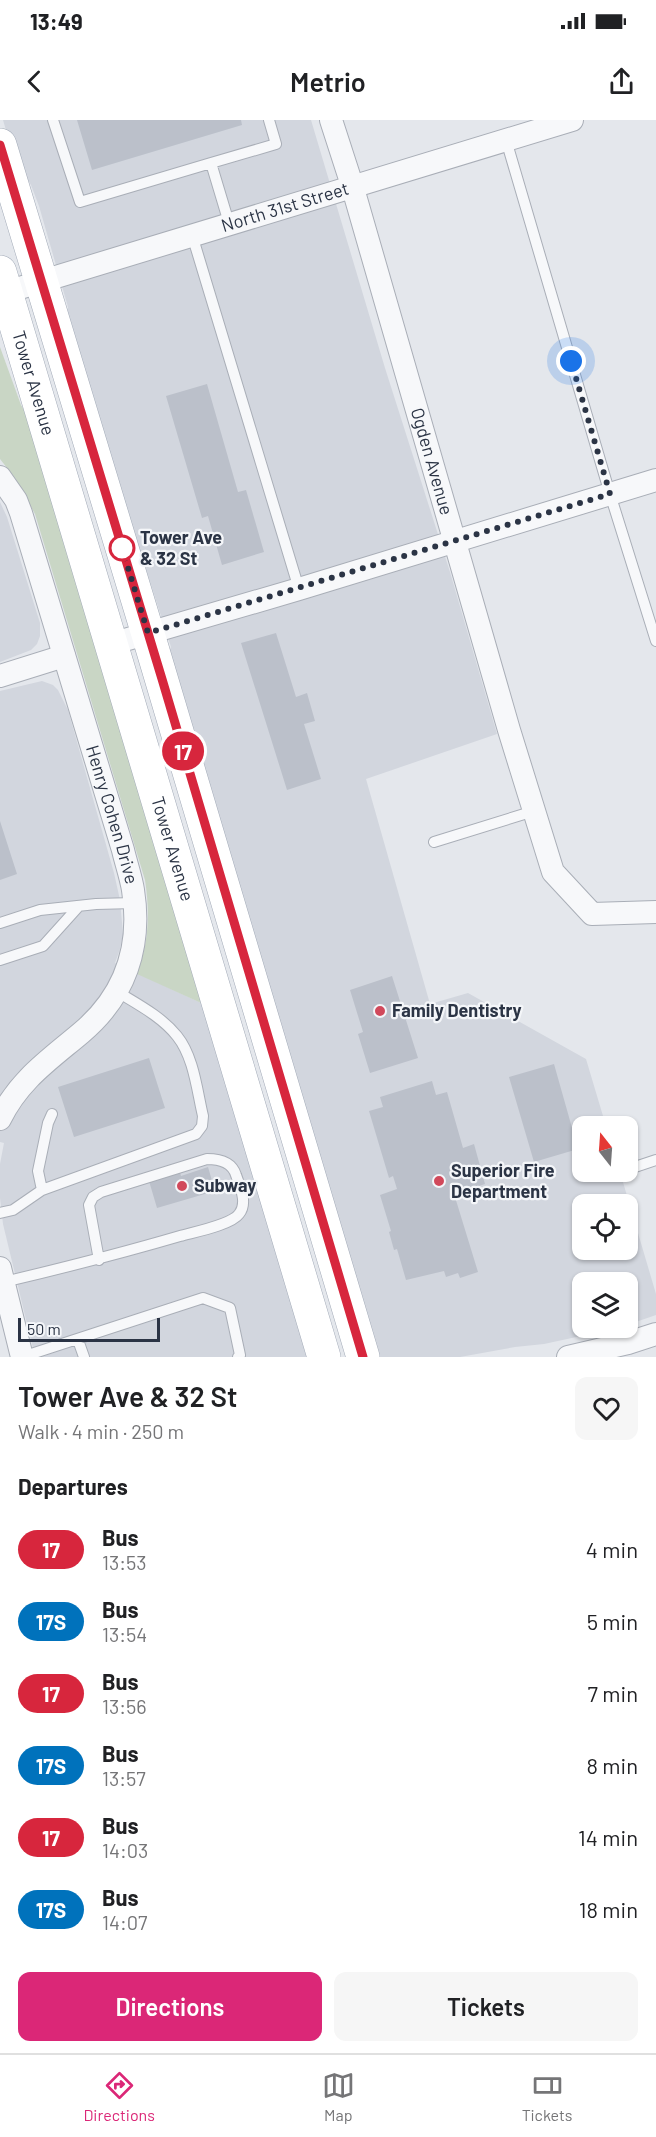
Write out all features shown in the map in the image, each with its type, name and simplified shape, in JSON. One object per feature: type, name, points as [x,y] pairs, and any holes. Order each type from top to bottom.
[{"type":"main road","name":"Tower Avenue","points":[[0,145],[363,1357]]},
{"type":"main road","name":"Tower Avenue","points":[[2,286],[324,1357]]},
{"type":"street","name":"Ogden Avenue","points":[[331,120],[553,872],[592,914],[656,912]]},
{"type":"street","name":"North 31st Street","points":[[2,286],[41,282],[572,120]]},
{"type":"street","name":"Henry Cohen Drive","points":[[0,477],[16,500],[21,513],[123,850],[133,889],[134,903],[134,940],[129,963],[101,1016],[31,1074],[0,1119]]},
{"type":"street","points":[[111,644],[656,480]]},
{"type":"street","points":[[0,676],[64,656]]},
{"type":"street","points":[[2,1275],[22,1357]]},
{"type":"street","points":[[568,1357],[656,1334]]},
{"type":"lane","points":[[53,120],[80,202],[276,144],[269,120]]},
{"type":"lane","points":[[506,140],[610,494],[656,641]]},
{"type":"lane","points":[[211,163],[229,223]]},
{"type":"lane","points":[[192,235],[299,589]]},
{"type":"lane","points":[[434,842],[534,811]]},
{"type":"lane","points":[[0,923],[40,910],[134,903]]},
{"type":"lane","points":[[0,960],[43,946],[79,906]]},
{"type":"lane","points":[[0,1213],[13,1210],[42,1190],[196,1134],[202,1126],[203,1116],[188,1056],[177,1036],[156,1016],[116,991]]},
{"type":"lane","points":[[42,1190],[38,1172],[52,1114]]},
{"type":"lane","points":[[2,1275],[99,1260],[238,1217],[243,1209],[244,1201],[235,1171],[218,1159],[207,1159],[101,1192],[93,1197],[89,1205],[99,1260]]},
{"type":"lane","points":[[638,1166],[656,1160]]},
{"type":"lane","points":[[22,1357],[203,1298],[231,1308],[240,1355],[238,1357]]},
{"type":"lane","points":[[78,1340],[84,1357]]},
{"type":"shaded area","points":[[3,120],[311,120],[385,368],[450,572],[497,734],[366,779],[430,1004],[468,993],[586,1059],[603,1116],[572,1116],[572,1182],[623,1182],[626,1194],[572,1194],[572,1260],[638,1260],[638,1233],[656,1294],[656,1315],[638,1321],[638,1272],[572,1272],[572,1338],[460,1357],[380,1357],[378,1355],[167,655],[171,647],[67,313],[68,307],[31,185],[14,158]]},
{"type":"shaded area","points":[[0,502],[7,517],[40,623],[40,636],[37,644],[31,650],[0,662]]},
{"type":"shaded area","points":[[42,681],[53,685],[58,690],[68,710],[114,873],[120,900],[123,934],[115,963],[210,1007],[313,1357],[35,1357],[3,1224],[0,1198],[0,1164],[4,1143],[0,1142],[0,691]]},
{"type":"green space","points":[[0,347],[21,405],[33,425],[210,1007],[137,974],[144,950],[147,927],[148,904],[145,880],[35,514],[15,478],[0,459]]},
{"type":"building","points":[[77,120],[241,120],[242,125],[92,170]]},
{"type":"building","points":[[207,384],[238,492],[246,490],[264,552],[222,565],[208,516],[202,518],[166,396]]},
{"type":"building","points":[[276,633],[296,697],[307,693],[315,721],[304,724],[321,779],[287,790],[241,643]]},
{"type":"building","points":[[0,821],[17,874],[0,880]]},
{"type":"building","name":"Family Dentistry","points":[[392,976],[418,1058],[370,1073],[358,1034],[363,1032],[350,990]]},
{"type":"building","points":[[149,1058],[165,1108],[74,1137],[58,1087]]},
{"type":"building","points":[[554,1064],[572,1128],[572,1151],[534,1162],[509,1077]]},
{"type":"building","name":"Superior Fire Department","points":[[432,1081],[436,1095],[447,1092],[463,1148],[474,1144],[485,1184],[476,1187],[477,1190],[455,1197],[478,1272],[460,1278],[458,1273],[446,1277],[444,1271],[406,1280],[397,1249],[394,1250],[380,1195],[397,1189],[393,1176],[389,1178],[369,1111],[383,1107],[380,1097]]},
{"type":"building","name":"Subway","points":[[208,1167],[215,1191],[157,1208],[149,1181],[180,1172],[181,1176]]},
{"type":"bus line","name":"17","points":[[0,145],[162,679],[363,1357]]},
{"type":"place","name":"Tower Ave & 32 St","points":[[122,548]]},
{"type":"place","name":"Family Dentistry","points":[[380,1011]]},
{"type":"place","name":"Superior Fire Department","points":[[439,1181]]},
{"type":"place","name":"Subway","points":[[182,1186]]},
{"type":"route","points":[[122,548],[148,633],[610,494],[571,361]]}]
